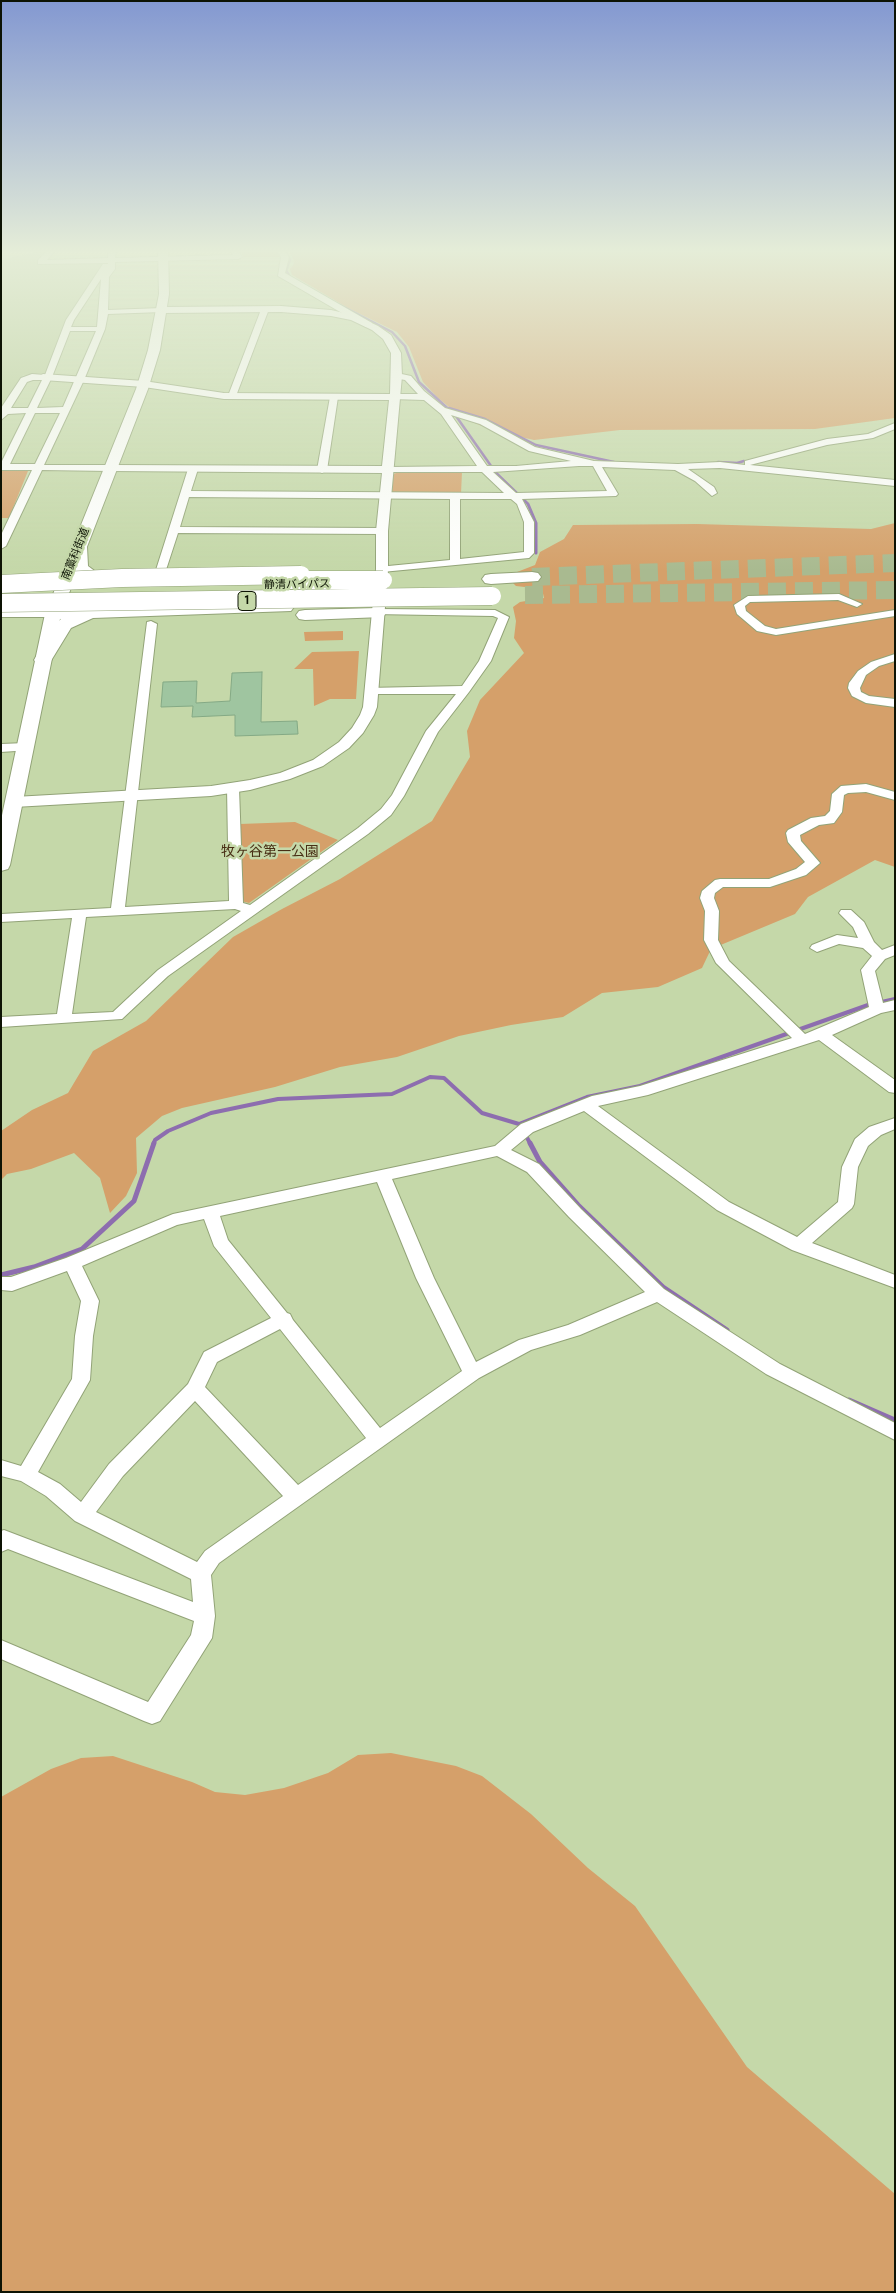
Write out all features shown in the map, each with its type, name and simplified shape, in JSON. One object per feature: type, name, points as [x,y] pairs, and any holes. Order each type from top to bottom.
[{"type":"highway","points":[[79,547],[80,568],[90,576]]},
{"type":"highway","name":"1","points":[[64,582],[296,578],[382,572]]},
{"type":"highway","name":"1","points":[[90,576],[110,582]]},
{"type":"highway","name":"静清バイパス","points":[[1,604],[480,582],[532,577]]},
{"type":"highway","name":"1","points":[[1,582],[122,578],[296,578],[480,582]]},
{"type":"highway","name":"静清バイパス","points":[[1,592],[480,582]]},
{"type":"highway","name":"1","points":[[53,614],[285,608],[480,582]]},
{"type":"highway","name":"1","points":[[1,610],[103,612],[182,617],[377,612]]},
{"type":"highway","name":"1","points":[[43,660],[64,626],[79,617],[96,613]]},
{"type":"main road","name":"南藁科街道","points":[[1,865],[53,614],[64,582],[144,384],[152,357]]},
{"type":"street","points":[[54,357],[33,410],[2,467],[484,470],[596,464],[678,467],[712,465],[738,466],[895,483]]},
{"type":"street","points":[[1,546],[89,357]]},
{"type":"street","points":[[232,396],[247,357]]},
{"type":"street","points":[[14,802],[233,788],[269,781],[303,770],[333,754],[352,738],[363,723],[370,706],[382,572],[382,531],[397,376],[396,357]]},
{"type":"street","points":[[382,572],[480,582],[530,553],[529,522],[520,503],[484,470],[450,418],[425,397],[408,378],[397,376]]},
{"type":"street","points":[[2,413],[24,380],[32,377],[144,384],[232,396],[425,397]]},
{"type":"street","points":[[322,470],[334,397]]},
{"type":"street","points":[[2,413],[33,410],[66,410]]},
{"type":"street","points":[[186,494],[514,496],[613,494],[596,464],[532,449],[483,422],[442,410]]},
{"type":"street","points":[[738,466],[812,445],[840,439],[870,436],[895,426]]},
{"type":"street","points":[[678,467],[698,479],[711,489],[712,492]]},
{"type":"street","points":[[160,573],[193,469]]},
{"type":"street","points":[[455,496],[480,582]]},
{"type":"street","points":[[1,520],[13,520]]},
{"type":"street","points":[[174,530],[382,531]]},
{"type":"street","points":[[90,576],[104,573],[314,572],[331,575]]},
{"type":"street","points":[[1,582],[64,582]]},
{"type":"street","points":[[857,604],[839,597],[748,599],[739,605],[741,612],[761,629],[776,632],[895,613]]},
{"type":"street","points":[[1,1022],[117,1016],[163,973],[363,831],[386,812],[398,796],[432,731],[466,690],[485,661],[504,617],[502,615],[377,612]]},
{"type":"street","points":[[1,614],[53,614]]},
{"type":"street","points":[[117,912],[151,624]]},
{"type":"street","points":[[895,657],[875,664],[862,672],[854,688],[856,694],[866,699],[895,703]]},
{"type":"street","points":[[371,690],[466,690]]},
{"type":"street","points":[[1,748],[26,747]]},
{"type":"street","points":[[233,788],[236,904]]},
{"type":"street","points":[[801,1038],[723,964],[711,940],[712,910],[707,898],[709,891],[720,883],[770,883],[801,872],[813,863],[795,842],[793,832],[816,821],[829,820],[836,812],[838,794],[846,789],[872,789],[895,796]]},
{"type":"street","points":[[1,918],[79,915],[236,904],[252,910]]},
{"type":"street","points":[[846,913],[859,925],[868,944],[880,956]]},
{"type":"street","points":[[64,1018],[79,915]]},
{"type":"street","points":[[817,948],[837,939],[868,944]]},
{"type":"street","points":[[878,1009],[870,986],[868,970],[880,956],[895,949]]},
{"type":"street","points":[[1,1283],[12,1284],[72,1263],[173,1220],[500,1150],[527,1128],[598,1100],[642,1091],[801,1038],[821,1034],[878,1009],[895,1006]]},
{"type":"street","points":[[821,1034],[895,1088]]},
{"type":"street","points":[[586,1105],[724,1206],[798,1246],[895,1282]]},
{"type":"street","points":[[798,1246],[846,1204],[850,1167],[862,1142],[875,1131],[895,1122]]},
{"type":"street","points":[[500,1150],[511,1158],[533,1168],[575,1213],[658,1294],[773,1369],[895,1432]]},
{"type":"street","points":[[383,1176],[425,1278],[472,1373]]},
{"type":"street","points":[[211,1213],[220,1242],[284,1319],[377,1438]]},
{"type":"street","points":[[26,1475],[81,1380],[84,1336],[90,1302],[72,1263]]},
{"type":"street","points":[[1,1649],[152,1714],[201,1638],[205,1616],[201,1574],[212,1557],[298,1498],[377,1438],[472,1373],[525,1345],[574,1330],[658,1294]]},
{"type":"street","points":[[82,1516],[116,1470],[195,1389],[210,1357],[284,1319]]},
{"type":"street","points":[[195,1389],[298,1498]]},
{"type":"street","points":[[1,1468],[26,1475],[53,1490],[82,1516],[201,1574]]},
{"type":"street","points":[[1,1543],[4,1539],[205,1616]]},
{"type":"shaded area","points":[[1,357],[52,357],[46,373],[23,375],[1,409]]},
{"type":"green space","points":[[413,357],[895,357],[895,418],[815,429],[620,430],[534,440],[494,431],[472,422],[455,412],[423,382]]},
{"type":"green space","points":[[1,471],[28,471],[9,518],[1,518]]},
{"type":"green space","points":[[400,472],[462,472],[461,494],[392,494],[393,474]]},
{"type":"green space","points":[[895,523],[895,867],[875,860],[808,897],[795,914],[711,949],[702,968],[658,987],[602,993],[563,1017],[459,1036],[397,1057],[340,1067],[275,1087],[182,1108],[162,1116],[136,1138],[137,1173],[126,1196],[110,1213],[100,1178],[74,1153],[31,1169],[7,1174],[1,1180],[1,1131],[32,1110],[68,1093],[93,1051],[146,1021],[233,937],[340,879],[432,821],[470,757],[467,731],[480,700],[524,653],[514,638],[516,621],[513,607],[520,602],[544,598],[542,589],[516,586],[509,579],[517,572],[535,565],[540,552],[564,539],[573,525],[697,524],[871,529]]},
{"type":"green space","points":[[343,631],[343,640],[305,641],[304,632]]},
{"type":"green space","points":[[359,651],[356,699],[330,699],[314,706],[313,669],[294,669],[312,652]]},
{"type":"green space","name":"牧ヶ谷第一公園","points":[[295,822],[338,840],[249,903],[241,901],[240,824]]},
{"type":"green space","points":[[391,1753],[456,1766],[482,1776],[531,1814],[588,1868],[635,1906],[747,2067],[895,2194],[895,2292],[1,2292],[1,1797],[51,1769],[81,1758],[113,1756],[192,1782],[215,1792],[245,1795],[284,1788],[328,1773],[358,1755]]},
{"type":"building","points":[[262,672],[261,722],[297,721],[298,734],[235,736],[235,715],[192,717],[193,706],[161,707],[163,682],[197,681],[196,703],[230,701],[232,673]]},
{"type":"waterway","points":[[409,357],[419,382],[456,416],[496,473]]},
{"type":"waterway","points":[[449,408],[485,419],[536,445],[614,462]]},
{"type":"waterway","points":[[718,462],[737,463],[744,461]]},
{"type":"waterway","points":[[496,473],[528,504],[536,523],[536,553]]},
{"type":"waterway","points":[[153,1145],[155,1140],[168,1131],[211,1113],[278,1099],[392,1094],[430,1077],[444,1078],[482,1113],[519,1124],[587,1097],[640,1086],[868,1005],[895,999]]},
{"type":"waterway","points":[[525,1134],[531,1145]]},
{"type":"waterway","points":[[1,1275],[34,1267],[82,1249],[134,1201],[154,1143]]},
{"type":"waterway","points":[[530,1143],[540,1162],[578,1205],[663,1287],[727,1330]]},
{"type":"waterway","points":[[849,1400],[895,1420]]},
{"type":"tunnel","points":[[532,577],[895,563]]},
{"type":"tunnel","points":[[525,595],[895,590]]}]
